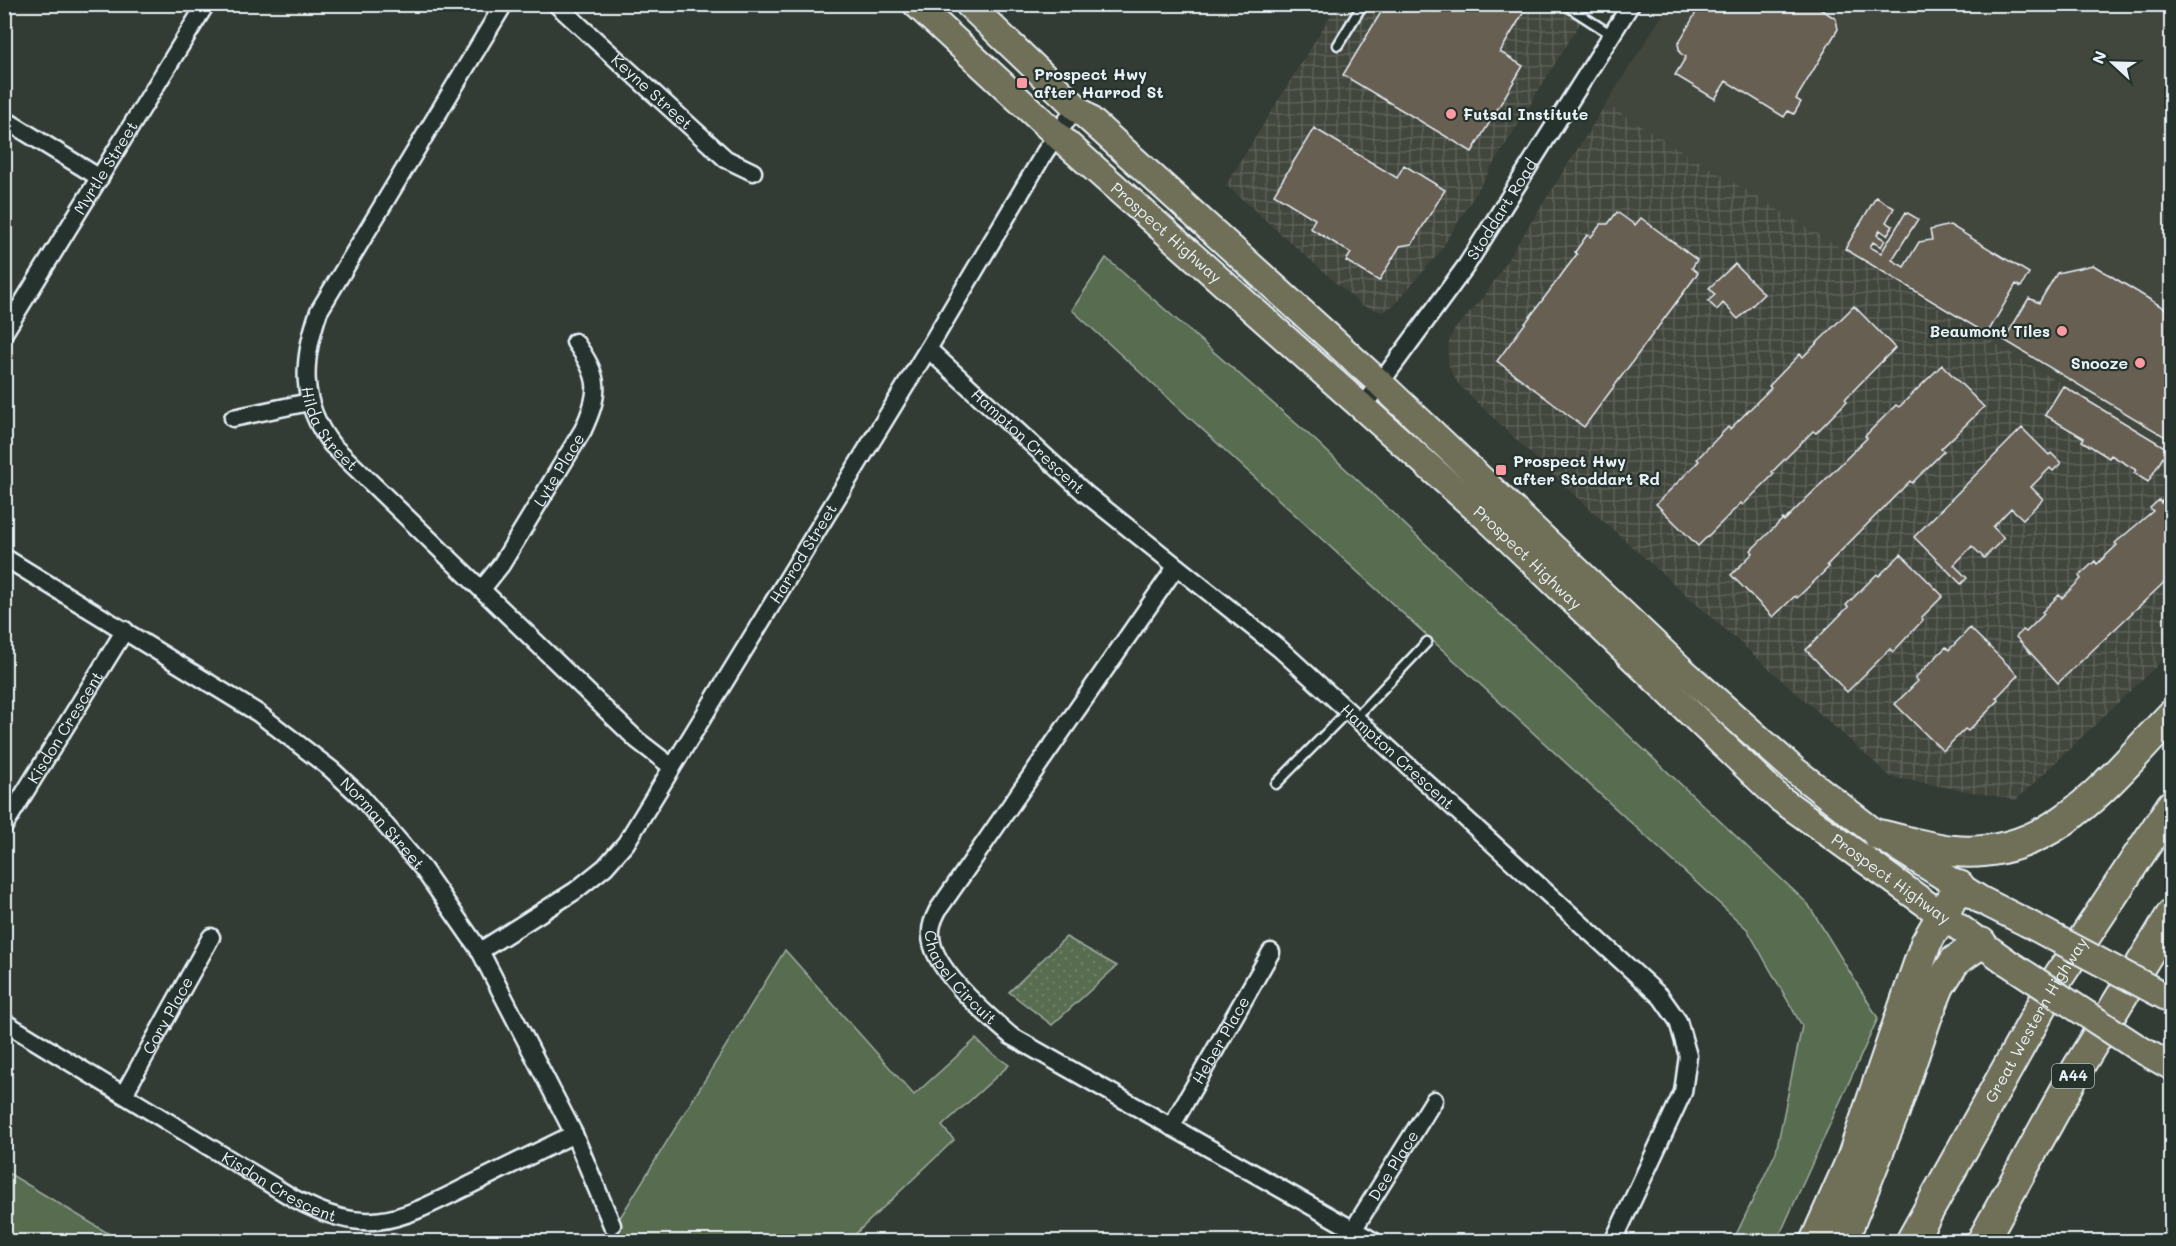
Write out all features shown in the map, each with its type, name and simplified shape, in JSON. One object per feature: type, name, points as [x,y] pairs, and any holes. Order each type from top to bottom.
[{"type":"highway","points":[[1878,835],[1955,851],[1981,852],[2035,838],[2078,811],[2172,715]]},
{"type":"highway","name":"Great Western Highway","points":[[1911,1242],[2057,979],[2172,805]]},
{"type":"highway","points":[[1815,1242],[1852,1159],[1926,943],[1959,886]]},
{"type":"highway","name":"A44","points":[[1982,1242],[2079,1066],[2172,914]]},
{"type":"highway","points":[[1842,1242],[1894,1112],[1939,986],[1956,960],[1981,944]]},
{"type":"main road","name":"Prospect Highway","points":[[916,4],[1057,135],[1490,522],[1779,798],[2007,962],[2138,1048],[2172,1067]]},
{"type":"main road","name":"Prospect Highway","points":[[968,4],[1076,107],[1381,384],[1683,671],[1793,769],[1878,835],[1981,900],[2172,1000]]},
{"type":"street","name":"Myrtle Street","points":[[4,333],[206,4]]},
{"type":"street","name":"Hilda Street","points":[[504,4],[319,311],[309,339],[305,368],[309,402],[321,430],[332,446],[637,740],[672,767]]},
{"type":"street","name":"Keyne Street","points":[[556,4],[726,159],[753,172]]},
{"type":"street","name":"Stoddart Road","points":[[1362,408],[1466,266],[1631,4]]},
{"type":"street","name":"Harrod Street","points":[[480,951],[575,891],[605,867],[626,843],[928,349],[1010,210],[1076,107]]},
{"type":"street","points":[[4,119],[100,178]]},
{"type":"street","name":"Lyte Place","points":[[482,589],[501,565],[583,429],[593,408],[596,383],[589,362],[575,342]]},
{"type":"street","name":"Hampton Crescent","points":[[928,349],[1086,494],[1280,649],[1660,998],[1678,1021],[1688,1056],[1683,1092],[1613,1242]]},
{"type":"street","points":[[233,418],[309,402]]},
{"type":"street","name":"Norman Street","points":[[4,558],[258,713],[332,770],[392,831],[423,869],[480,951],[574,1134],[612,1226]]},
{"type":"street","name":"Chapel Circuit","points":[[1176,567],[938,910],[932,923],[933,948],[946,971],[976,1005],[1011,1036],[1376,1242]]},
{"type":"street","name":"Kisdon Crescent","points":[[4,826],[124,630]]},
{"type":"street","name":"Cory Place","points":[[124,1094],[211,937]]},
{"type":"street","name":"Heber Place","points":[[1171,1127],[1271,952]]},
{"type":"street","name":"Kisdon Crescent","points":[[4,1022],[293,1198],[325,1214],[356,1221],[386,1220],[411,1214],[574,1134]]},
{"type":"street","name":"Dee Place","points":[[1353,1230],[1434,1100]]},
{"type":"lane","points":[[1338,45],[1363,4]]},
{"type":"lane","points":[[1564,4],[1612,35]]},
{"type":"lane","points":[[1276,784],[1427,642]]},
{"type":"shaded area","points":[[1337,5],[1591,5],[1439,253],[1395,304],[1383,312],[1361,305],[1226,185]]},
{"type":"shaded area","points":[[1669,5],[2171,5],[2171,451],[1606,104]]},
{"type":"shaded area","points":[[1606,104],[2171,451],[2171,652],[2016,800],[1891,777],[1583,503],[1460,386],[1452,374],[1448,363],[1448,350],[1454,330],[1484,297]]},
{"type":"green space","points":[[1106,258],[1315,440],[1808,904],[1878,1018],[1777,1241],[1733,1241],[1776,1152],[1802,1026],[1747,929],[1072,310]]},
{"type":"green space","points":[[1066,937],[1117,966],[1052,1025],[1009,992]]},
{"type":"green space","points":[[785,950],[914,1095],[976,1039],[1009,1065],[942,1126],[954,1140],[848,1241],[605,1242]]},
{"type":"green space","points":[[5,1171],[121,1241],[5,1241]]},
{"type":"building","name":"Futsal Institute","points":[[1386,4],[1422,4],[1434,12],[1438,4],[1528,5],[1500,52],[1523,66],[1472,152],[1343,75]]},
{"type":"building","points":[[1701,4],[1813,4],[1836,19],[1838,29],[1796,99],[1801,102],[1794,114],[1788,111],[1784,117],[1726,81],[1715,99],[1675,75],[1686,57],[1680,53],[1678,44]]},
{"type":"building","points":[[1314,128],[1397,178],[1404,165],[1445,190],[1412,244],[1400,246],[1379,281],[1346,261],[1351,253],[1310,228],[1315,219],[1274,194]]},
{"type":"building","points":[[1876,197],[1894,208],[1886,222],[1893,226],[1887,235],[1880,230],[1877,235],[1885,240],[1881,247],[1873,242],[1870,247],[1881,253],[1906,212],[1918,219],[1892,260],[1904,267],[1919,242],[1932,240],[1930,230],[1950,225],[2029,273],[2021,287],[2016,284],[1987,334],[1845,249]]},
{"type":"building","points":[[1617,212],[1635,225],[1641,218],[1697,260],[1692,268],[1698,273],[1584,427],[1497,361],[1577,254],[1575,252],[1587,235],[1591,237],[1601,224],[1608,224]]},
{"type":"building","points":[[1735,264],[1764,294],[1738,319],[1723,303],[1717,310],[1708,301],[1715,295],[1709,288]]},
{"type":"building","points":[[2093,265],[2172,313],[2172,441],[2004,340],[2029,298],[2039,303],[2057,273]]},
{"type":"building","points":[[1854,306],[1895,348],[1845,399],[1847,401],[1816,433],[1813,431],[1743,505],[1741,503],[1698,546],[1656,504],[1699,461],[1697,459],[1728,427],[1730,429],[1771,388],[1769,386],[1800,354],[1803,357]]},
{"type":"building","points":[[1942,365],[1984,407],[1941,449],[1944,451],[1912,483],[1910,481],[1827,565],[1829,567],[1797,598],[1795,596],[1773,617],[1731,575],[1753,553],[1751,550],[1783,519],[1784,521],[1867,438],[1865,436],[1896,405],[1899,407]]},
{"type":"building","points":[[2063,386],[2168,449],[2148,482],[2134,473],[2136,470],[2111,455],[2109,458],[2082,441],[2084,438],[2045,415]]},
{"type":"building","points":[[2022,428],[2049,455],[2051,453],[2061,463],[2053,471],[2050,468],[2031,487],[2043,499],[2023,519],[2011,508],[1993,527],[2004,538],[1984,558],[1972,546],[1954,565],[1967,578],[1961,584],[1914,537]]},
{"type":"building","points":[[2170,481],[2172,575],[2058,683],[2016,637],[2023,630],[2026,632],[2059,595],[2062,598],[2081,579],[2079,576],[2095,561],[2097,564],[2117,545],[2115,543],[2153,511],[2150,508],[2159,500],[2161,503],[2168,491],[2165,489]]},
{"type":"building","points":[[1901,554],[1943,596],[1893,652],[1890,649],[1847,692],[1806,650],[1848,607],[1846,605]]},
{"type":"building","points":[[1970,628],[2018,675],[1996,698],[1999,700],[1968,731],[1965,729],[1943,751],[1895,704],[1918,681],[1915,678],[1946,647],[1949,650]]},
{"type":"place","name":"Prospect Hwy after Harrod St","points":[[1022,83]]},
{"type":"place","name":"Futsal Institute","points":[[1451,114]]},
{"type":"place","name":"Beaumont Tiles","points":[[2062,331]]},
{"type":"place","name":"Snooze","points":[[2140,363]]},
{"type":"place","name":"Prospect Hwy after Stoddart Rd","points":[[1501,470]]}]
